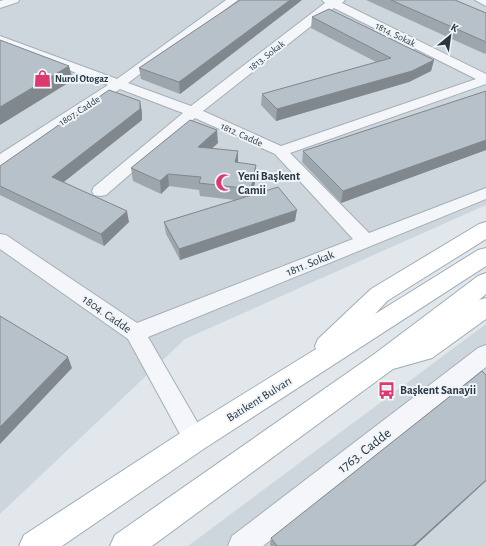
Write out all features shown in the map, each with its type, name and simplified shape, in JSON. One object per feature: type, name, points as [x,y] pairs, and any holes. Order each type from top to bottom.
[{"type":"main road","points":[[297,375],[379,295],[486,229]]},
{"type":"main road","name":"Batıkent Bulvarı","points":[[36,546],[195,439],[486,256]]},
{"type":"main road","points":[[126,546],[382,363],[486,282]]},
{"type":"main road","points":[[382,363],[423,351],[486,307]]},
{"type":"street","points":[[0,4],[14,0]]},
{"type":"street","name":"1807. Cadde","points":[[0,161],[119,84],[233,0]]},
{"type":"street","points":[[480,0],[486,3]]},
{"type":"street","name":"1814. Sokak","points":[[333,1],[486,80]]},
{"type":"street","name":"1813. Sokak","points":[[100,191],[193,112],[333,1]]},
{"type":"street","name":"1812. Cadde","points":[[0,40],[193,112],[280,151]]},
{"type":"street","points":[[366,240],[280,151],[486,80]]},
{"type":"street","name":"1811. Sokak","points":[[135,333],[486,193]]},
{"type":"street","name":"1804. Cadde","points":[[0,240],[135,333],[195,439]]},
{"type":"street","name":"1763. Cadde","points":[[242,546],[486,354]]},
{"type":"shaded area","points":[[14,0],[486,0],[486,205],[185,339],[0,514],[0,5]]},
{"type":"shaded area","points":[[486,324],[486,546],[188,546]]},
{"type":"building","points":[[240,0],[290,0],[179,82],[139,68]]},
{"type":"building","points":[[391,0],[455,0],[486,13],[486,42]]},
{"type":"building","points":[[329,9],[434,60],[412,71],[277,109],[262,94],[391,58],[312,17]]},
{"type":"building","points":[[0,40],[69,66],[0,107]]},
{"type":"building","points":[[109,90],[140,101],[140,109],[52,177],[127,211],[101,234],[0,186],[0,166]]},
{"type":"building","points":[[486,91],[486,140],[343,191],[303,151]]},
{"type":"building","points":[[190,120],[217,130],[198,147],[238,151],[235,162],[256,165],[251,189],[199,183],[201,177],[168,174],[160,181],[131,168]]},
{"type":"building","points":[[278,187],[297,210],[179,249],[164,222]]},
{"type":"building","points":[[0,316],[68,357],[0,427]]},
{"type":"building","points":[[482,371],[486,375],[486,480],[413,546],[277,546],[271,538]]},
{"type":"place","name":"Nurol Otogaz","points":[[42,78]]},
{"type":"place","name":"Yeni Başkent Camii","points":[[225,183]]},
{"type":"place","name":"Başkent Sanayii","points":[[387,390]]}]
